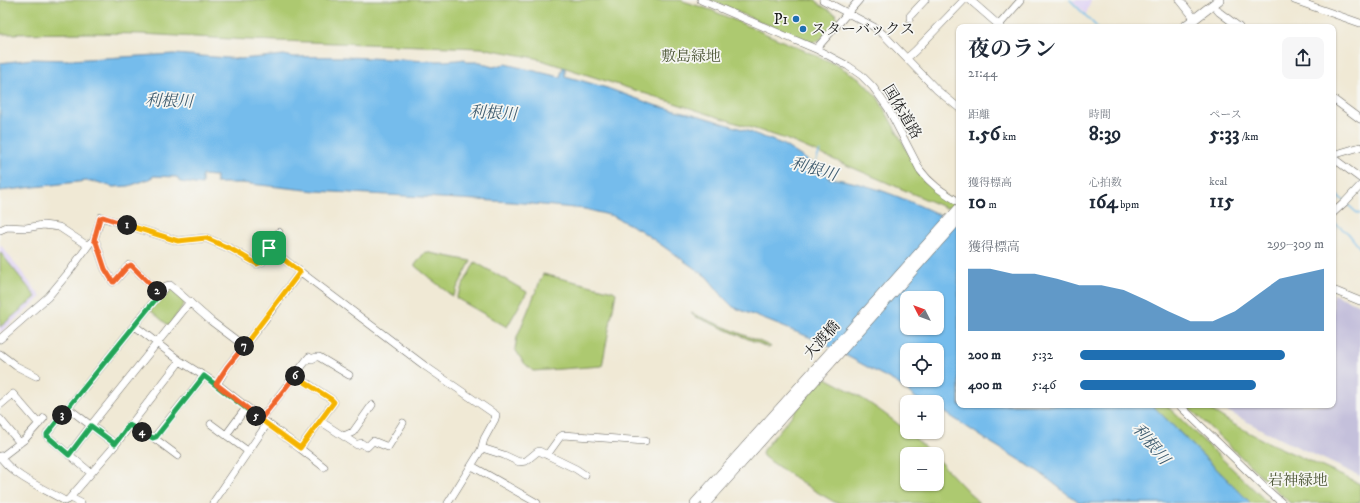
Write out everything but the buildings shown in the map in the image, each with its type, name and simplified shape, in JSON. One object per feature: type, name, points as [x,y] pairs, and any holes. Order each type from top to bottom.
[{"type":"main road","points":[[1188,24],[1216,2]]},
{"type":"main road","name":"大渡橋","points":[[710,493],[956,211]]},
{"type":"main road","name":"大渡橋","points":[[710,493],[956,222]]},
{"type":"main road","points":[[695,503],[710,493]]},
{"type":"main road","points":[[706,503],[710,493]]},
{"type":"street","name":"国体道路","points":[[701,0],[816,49],[848,66],[861,75],[873,87],[888,108],[920,170],[926,178],[936,188],[956,200]]},
{"type":"street","points":[[823,0],[874,27],[883,34],[937,90],[956,106]]},
{"type":"street","points":[[816,49],[860,0]]},
{"type":"street","points":[[910,18],[910,16],[925,0]]},
{"type":"street","points":[[907,58],[964,0]]},
{"type":"street","points":[[970,0],[998,24]]},
{"type":"street","points":[[1002,24],[1021,0]]},
{"type":"street","points":[[1180,0],[1195,19]]},
{"type":"street","points":[[1294,0],[1308,2],[1360,23]]},
{"type":"street","points":[[1216,2],[1219,12],[1235,24]]},
{"type":"street","points":[[1336,101],[1360,119]]},
{"type":"street","points":[[1336,156],[1360,147]]},
{"type":"street","points":[[1336,159],[1360,178]]},
{"type":"street","points":[[1336,210],[1360,186]]},
{"type":"street","points":[[0,339],[48,297],[70,272],[94,240],[100,218],[103,217],[178,241],[206,238],[231,249],[257,264],[262,262],[279,232]]},
{"type":"street","points":[[0,230],[7,227],[26,228],[43,225],[54,226],[59,227],[88,246]]},
{"type":"street","points":[[94,240],[105,269],[113,282],[127,267],[131,265],[160,294]]},
{"type":"street","points":[[269,248],[424,366],[495,414],[496,418],[484,439],[482,448],[448,503]]},
{"type":"street","points":[[216,384],[227,367],[300,272]]},
{"type":"street","points":[[91,473],[47,435],[166,286],[170,285],[244,346]]},
{"type":"street","points":[[1336,291],[1360,301]]},
{"type":"street","points":[[69,455],[190,302]]},
{"type":"street","points":[[135,326],[180,361],[216,384],[324,468]]},
{"type":"street","points":[[0,354],[16,366],[36,376]]},
{"type":"street","points":[[213,503],[249,452],[264,422],[295,375],[309,357],[312,359],[319,357],[348,375]]},
{"type":"street","points":[[0,405],[13,394],[41,421],[20,442],[0,457],[2,460],[13,470],[65,501],[71,498],[180,361]]},
{"type":"street","points":[[295,375],[333,401],[333,404],[300,448]]},
{"type":"street","points":[[154,438],[204,376]]},
{"type":"street","points":[[344,436],[353,432],[372,405]]},
{"type":"street","points":[[68,408],[115,444]]},
{"type":"street","points":[[226,435],[246,408]]},
{"type":"street","points":[[1182,408],[1282,503]]},
{"type":"street","points":[[0,418],[20,442]]},
{"type":"street","points":[[320,421],[357,444],[361,443],[367,447],[374,442],[388,447],[403,423]]},
{"type":"street","points":[[211,424],[249,452]]},
{"type":"street","points":[[129,425],[154,438],[178,456]]},
{"type":"street","points":[[547,455],[563,435],[645,442]]},
{"type":"street","points":[[482,448],[504,455],[519,462],[526,461],[540,451],[564,464],[576,468],[585,475]]},
{"type":"street","points":[[472,466],[536,503]]},
{"type":"street","points":[[71,498],[81,503]]},
{"type":"shaded area","points":[[1072,0],[1091,0],[1086,14]]},
{"type":"shaded area","points":[[0,244],[41,297],[0,333]]},
{"type":"shaded area","points":[[1336,295],[1360,305],[1360,476],[1270,434],[1222,408],[1336,408]]},
{"type":"green space","name":"敷島緑地","points":[[0,0],[680,0],[711,10],[833,63],[859,78],[878,98],[923,179],[930,186],[953,202],[950,207],[946,208],[786,139],[535,58],[481,48],[250,40],[142,34],[0,34]]},
{"type":"green space","name":"P1","points":[[709,0],[816,0],[820,5],[836,14],[838,21],[821,39],[808,42]]},
{"type":"green space","points":[[0,252],[36,297],[0,327]]},
{"type":"green space","points":[[425,252],[471,261],[453,296],[415,266]]},
{"type":"green space","points":[[475,262],[527,292],[507,327],[456,298]]},
{"type":"green space","points":[[543,274],[616,293],[602,366],[533,371],[523,362],[515,349],[517,337]]},
{"type":"green space","points":[[167,288],[170,288],[186,301],[169,326],[150,310]]},
{"type":"green space","points":[[691,313],[771,347],[767,347],[694,316]]},
{"type":"green space","points":[[824,377],[854,393],[900,426],[900,439],[916,439],[924,447],[900,447],[900,491],[944,491],[944,466],[979,503],[836,503],[810,488],[764,457],[762,454],[763,450]]},
{"type":"green space","points":[[1155,408],[1169,408],[1268,503],[1251,503]]},
{"type":"green space","name":"岩神緑地","points":[[1189,408],[1208,408],[1263,440],[1360,484],[1360,503],[1290,503]]},
{"type":"water","name":"利根川","points":[[174,54],[241,59],[284,55],[293,57],[340,57],[426,61],[465,59],[467,62],[481,62],[493,67],[505,64],[560,77],[563,67],[565,68],[565,76],[607,88],[657,106],[693,114],[739,128],[782,144],[824,171],[829,178],[879,190],[912,202],[956,223],[956,408],[1155,408],[1251,503],[1079,503],[1039,472],[944,412],[944,395],[912,395],[902,387],[944,387],[944,343],[900,343],[900,385],[819,341],[733,307],[707,277],[640,230],[613,216],[585,209],[512,202],[316,191],[241,183],[216,183],[216,176],[202,175],[202,185],[180,182],[177,177],[154,176],[129,186],[113,187],[97,182],[86,181],[0,191],[0,63],[32,59],[69,60]]},
{"type":"waterway","points":[[1070,0],[1094,24]]},
{"type":"waterway","name":"利根川","points":[[814,166],[820,151]]},
{"type":"waterway","points":[[1336,195],[1343,200]]},
{"type":"waterway","points":[[1347,204],[1360,214]]},
{"type":"waterway","points":[[1336,224],[1348,233],[1360,248]]},
{"type":"place","name":"P1","points":[[796,19]]},
{"type":"place","name":"スターバックス","points":[[803,29]]},
{"type":"route","points":[[269,248],[262,262],[257,264],[231,249],[206,238],[178,241],[101,217],[94,240],[105,269],[113,282],[129,265],[131,265],[160,294],[47,434],[47,436],[69,455],[91,426],[115,444],[129,425],[154,438],[204,376],[216,384],[261,419],[300,448],[333,404],[334,402],[331,399],[295,375],[261,419],[246,408],[216,384],[227,367],[300,272],[269,248]]}]
